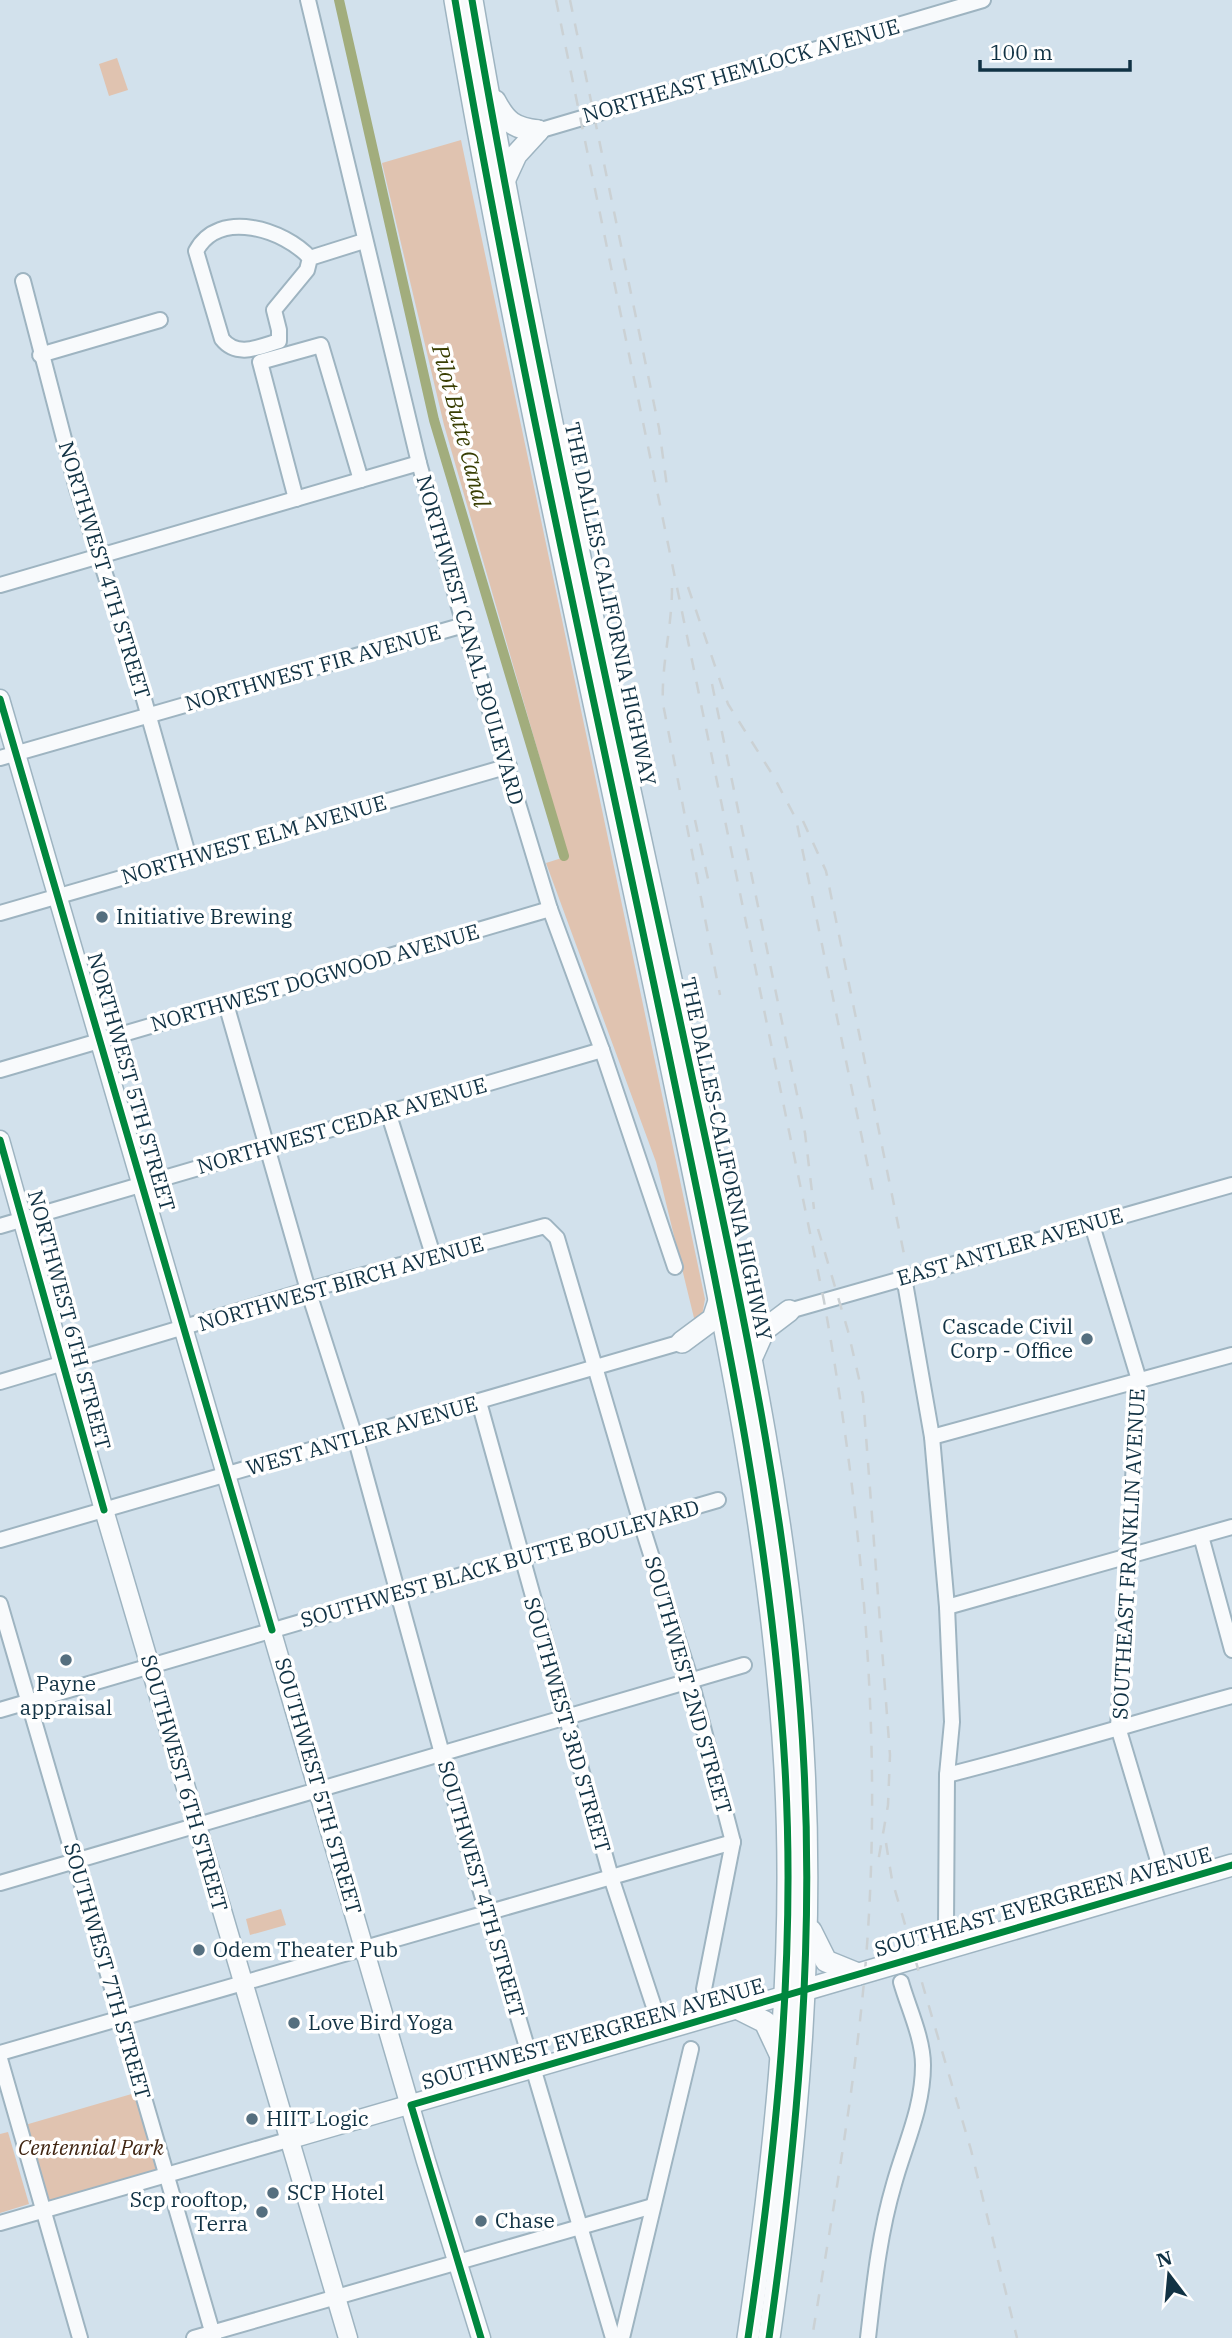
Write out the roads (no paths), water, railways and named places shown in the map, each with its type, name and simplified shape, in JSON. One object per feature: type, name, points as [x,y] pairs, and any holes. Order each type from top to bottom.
[{"type":"highway","name":"THE DALLES-CALIFORNIA HIGHWAY","points":[[455,0],[511,300],[728,1295]]},
{"type":"highway","name":"THE DALLES-CALIFORNIA HIGHWAY","points":[[472,0],[505,181],[740,1359],[782,1540],[799,1688],[808,1922],[782,2059],[765,2223],[748,2338]]},
{"type":"highway","points":[[487,88],[506,122],[520,129],[538,131]]},
{"type":"highway","points":[[505,181],[516,155],[538,131]]},
{"type":"highway","points":[[682,1342],[713,1319],[728,1295],[760,1310],[789,1311]]},
{"type":"highway","points":[[682,1342],[709,1342],[740,1359],[764,1330],[789,1311]]},
{"type":"highway","name":"THE DALLES-CALIFORNIA HIGHWAY","points":[[740,1359],[779,1690],[796,1993],[792,2163],[768,2338]]},
{"type":"highway","name":"SOUTHEAST EVERGREEN AVENUE","points":[[861,1974],[1232,1865]]},
{"type":"highway","points":[[808,1922],[826,1961],[861,1974]]},
{"type":"highway","name":"SOUTHWEST EVERGREEN AVENUE","points":[[796,1993],[861,1974]]},
{"type":"highway","points":[[739,2010],[765,2022],[782,2059]]},
{"type":"main road","name":"NORTHWEST 5TH STREET","points":[[0,699],[8,756],[59,896],[226,1475]]},
{"type":"main road","name":"NORTHWEST 6TH STREET","points":[[0,1140],[104,1510]]},
{"type":"main road","name":"SOUTHWEST 5TH STREET","points":[[226,1475],[481,2338]]},
{"type":"main road","name":"SOUTHWEST 6TH STREET","points":[[104,1510],[348,2338]]},
{"type":"main road","name":"SOUTHWEST EVERGREEN AVENUE","points":[[291,2138],[796,1993]]},
{"type":"street","name":"NORTHWEST CANAL BOULEVARD","points":[[308,0],[419,463],[464,625],[509,766],[550,909],[602,1050],[675,1266]]},
{"type":"street","name":"NORTHEAST HEMLOCK AVENUE","points":[[538,131],[975,1]]},
{"type":"street","points":[[240,226],[258,229],[298,245],[310,258],[307,270],[274,310],[279,330],[278,341],[241,351],[229,347],[222,339],[196,251],[200,244],[215,233],[240,226]]},
{"type":"street","points":[[310,258],[364,241]]},
{"type":"street","name":"NORTHWEST 4TH STREET","points":[[23,281],[40,355],[98,556],[149,716],[190,859]]},
{"type":"street","points":[[40,355],[160,320]]},
{"type":"street","points":[[296,499],[260,362],[321,345],[361,480]]},
{"type":"street","points":[[0,585],[419,463]]},
{"type":"street","name":"NORTHWEST FIR AVENUE","points":[[8,756],[464,625]]},
{"type":"street","name":"NORTHWEST ELM AVENUE","points":[[0,913],[509,766]]},
{"type":"street","name":"NORTHWEST DOGWOOD AVENUE","points":[[0,1070],[550,909]]},
{"type":"street","points":[[226,1004],[308,1290],[355,1437]]},
{"type":"street","name":"NORTHWEST CEDAR AVENUE","points":[[0,1226],[141,1183],[389,1115],[602,1050]]},
{"type":"street","points":[[389,1115],[433,1255]]},
{"type":"street","name":"EAST ANTLER AVENUE","points":[[789,1311],[1232,1185]]},
{"type":"street","name":"SOUTHEAST FRANKLIN AVENUE","points":[[1092,1225],[1139,1380],[1126,1556],[1118,1727],[1165,1884]]},
{"type":"street","name":"NORTHWEST BIRCH AVENUE","points":[[0,1382],[185,1329],[308,1290],[545,1226],[557,1238]]},
{"type":"street","name":"SOUTHWEST 2ND STREET","points":[[557,1238],[641,1523],[691,1681],[733,1842]]},
{"type":"street","points":[[904,1277],[932,1437],[947,1607],[952,1722],[947,1775],[946,1927]]},
{"type":"street","name":"WEST ANTLER AVENUE","points":[[0,1540],[682,1342]]},
{"type":"street","points":[[932,1437],[1232,1355]]},
{"type":"street","name":"SOUTHWEST 3RD STREET","points":[[479,1402],[520,1558],[611,1877],[653,2004]]},
{"type":"street","name":"SOUTHWEST 4TH STREET","points":[[355,1437],[441,1754],[613,2338]]},
{"type":"street","name":"SOUTHWEST BLACK BUTTE BOULEVARD","points":[[0,1710],[718,1500]]},
{"type":"street","points":[[947,1607],[1232,1527]]},
{"type":"street","points":[[1201,1536],[1232,1650]]},
{"type":"street","name":"SOUTHWEST 7TH STREET","points":[[0,1604],[213,2335]]},
{"type":"street","points":[[0,1883],[744,1665]]},
{"type":"street","points":[[947,1775],[1048,1750],[1118,1727],[1232,1696]]},
{"type":"street","points":[[0,2053],[733,1842],[704,1989]]},
{"type":"street","points":[[868,2338],[879,2243],[894,2182],[912,2135],[922,2083],[923,2061],[901,1982]]},
{"type":"street","points":[[622,2338],[691,2049]]},
{"type":"street","points":[[0,2059],[80,2338]]},
{"type":"street","name":"SOUTHWEST EVERGREEN AVENUE","points":[[0,2223],[291,2138]]},
{"type":"street","points":[[194,2338],[213,2335],[653,2206]]},
{"type":"waterway","name":"Pilot Butte Canal","points":[[339,0],[434,420],[564,856]]},
{"type":"railway","points":[[556,0],[824,1301],[850,1467],[871,1719],[870,1887],[865,1971],[855,2063],[812,2338]]},
{"type":"railway","points":[[570,0],[659,428],[668,494]]},
{"type":"railway","points":[[688,587],[728,704],[774,777],[796,819],[875,1201]]},
{"type":"railway","points":[[672,588],[663,704],[720,995]]},
{"type":"railway","points":[[712,684],[805,1133],[814,1209]]},
{"type":"railway","points":[[695,820],[708,879]]},
{"type":"railway","points":[[803,821],[826,871],[904,1254]]},
{"type":"railway","points":[[818,1229],[848,1331],[863,1396],[890,1755],[888,1805],[877,1868]]},
{"type":"railway","points":[[886,1843],[892,1880],[971,2150],[1017,2338]]},
{"type":"place","name":"Initiative Brewing","points":[[102,917]]},
{"type":"place","name":"Cascade Civil Corp - Office","points":[[1087,1339]]},
{"type":"place","name":"Payne appraisal","points":[[66,1660]]},
{"type":"place","name":"Odem Theater Pub","points":[[199,1950]]},
{"type":"place","name":"Love Bird Yoga","points":[[294,2023]]},
{"type":"place","name":"HIIT Logic","points":[[252,2119]]},
{"type":"place","name":"SCP Hotel","points":[[273,2193]]},
{"type":"place","name":"Scp rooftop, Terra","points":[[262,2212]]},
{"type":"place","name":"Chase","points":[[481,2221]]},
{"type":"park label","name":"Centennial Park","points":[[91,2148]]}]
